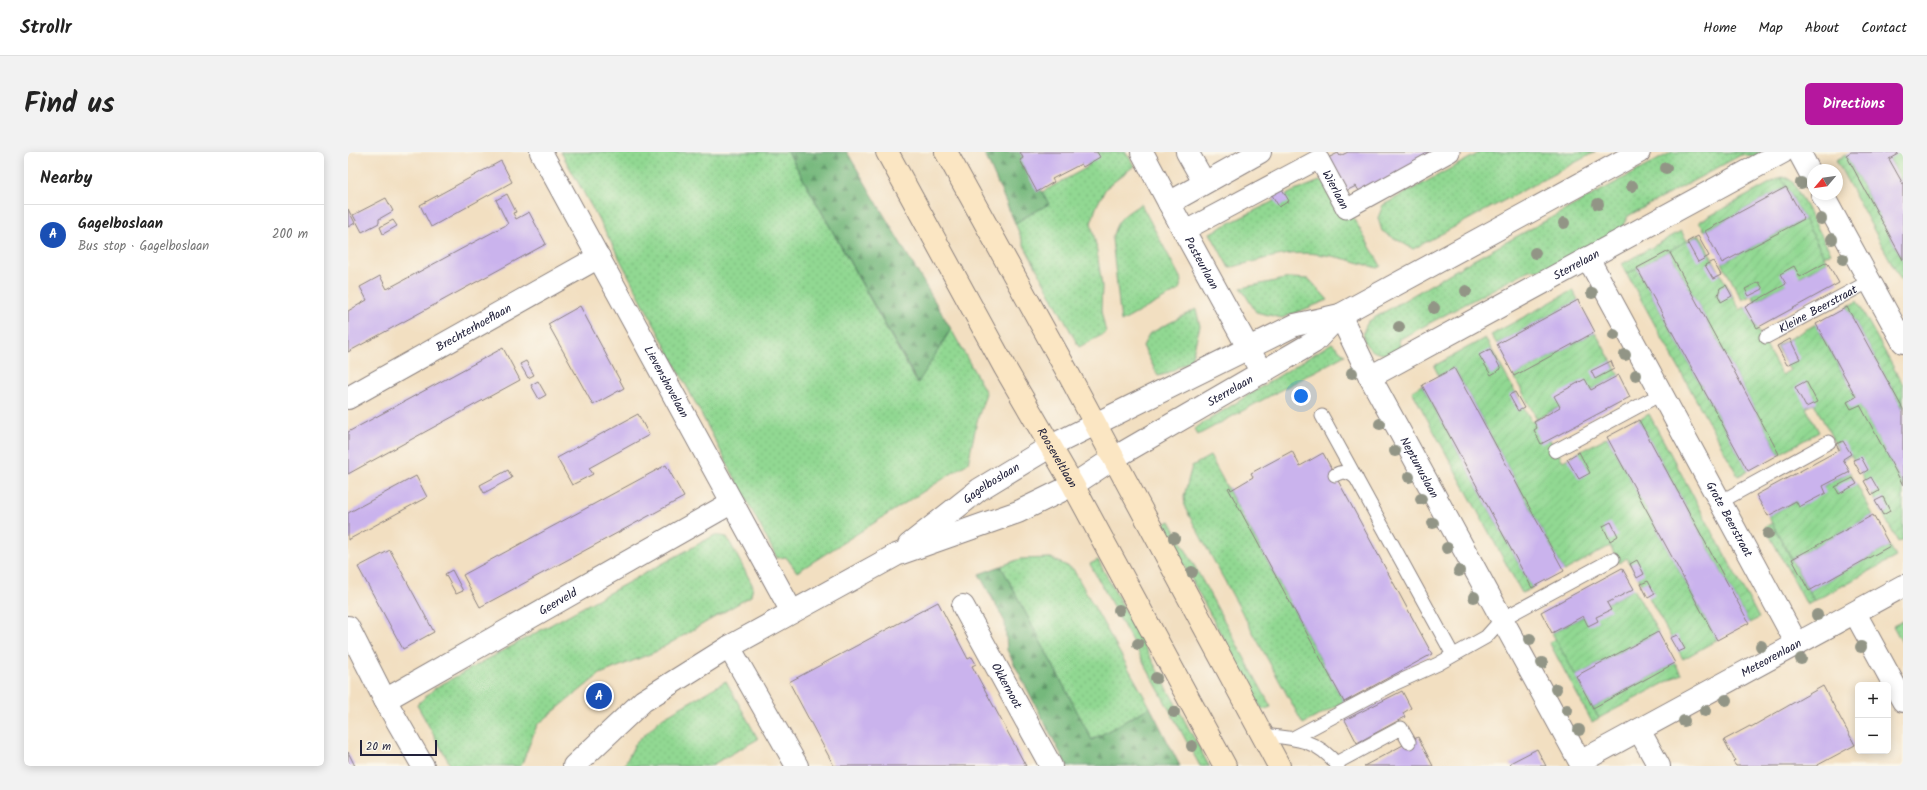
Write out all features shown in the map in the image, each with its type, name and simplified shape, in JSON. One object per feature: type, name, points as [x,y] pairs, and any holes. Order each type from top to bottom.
[{"type":"main road","name":"Rooseveltlaan","points":[[887,152],[1005,368],[1051,446],[1225,766]]},
{"type":"main road","points":[[946,152],[1114,458],[1279,766]]},
{"type":"street","name":"Lievenshovelaan","points":[[541,152],[731,503],[792,612]]},
{"type":"street","name":"Pasteurlaan","points":[[1142,152],[1262,373]]},
{"type":"street","points":[[1187,152],[1204,182]]},
{"type":"street","points":[[1169,203],[1204,182],[1260,152]]},
{"type":"street","name":"Wierlaan","points":[[1184,231],[1319,159],[1346,209],[1450,152]]},
{"type":"street","name":"Sterrelaan","points":[[1096,425],[1294,325],[1340,314],[1639,152]]},
{"type":"street","name":"Sterrelaan","points":[[1370,377],[1783,152]]},
{"type":"street","points":[[1799,152],[1807,167]]},
{"type":"street","name":"Kleine Beerstraat","points":[[1825,200],[1903,342]]},
{"type":"street","name":"Brechterhoeflaan","points":[[348,398],[599,257]]},
{"type":"street","name":"Grote Beerstraat","points":[[1588,258],[1797,644]]},
{"type":"street","name":"Sterrelaan","points":[[1114,458],[1314,342],[1340,314]]},
{"type":"street","name":"Neptunuslaan","points":[[1340,314],[1370,377],[1580,762],[1639,730]]},
{"type":"street","name":"Gagelboslaan","points":[[896,555],[980,489],[1051,446],[1096,425]]},
{"type":"street","name":"Gagelboslaan","points":[[574,766],[643,701],[728,647],[896,555],[1018,512],[1072,485],[1114,458]]},
{"type":"street","name":"Geerveld","points":[[385,700],[731,503]]},
{"type":"street","name":"Meteorenlaan","points":[[1639,730],[1903,586]]},
{"type":"street","name":"Okkernoot","points":[[963,606],[1051,766]]},
{"type":"street","points":[[1855,612],[1903,700]]},
{"type":"street","points":[[348,627],[385,700],[423,766]]},
{"type":"street","points":[[728,647],[797,766]]},
{"type":"street","points":[[1639,730],[1659,766]]},
{"type":"lane","name":"Kleine Beerstraat","points":[[1766,337],[1870,281]]},
{"type":"lane","points":[[1555,451],[1661,394]]},
{"type":"lane","points":[[1322,416],[1453,655]]},
{"type":"lane","points":[[1720,502],[1829,442]]},
{"type":"lane","points":[[1335,475],[1344,472],[1350,473],[1356,478]]},
{"type":"lane","points":[[1293,738],[1396,683],[1453,655],[1486,636],[1502,619],[1612,559]]},
{"type":"lane","points":[[1263,735],[1293,738],[1315,745],[1337,764],[1401,728],[1409,742]]},
{"type":"green space","points":[[561,152],[788,152],[917,383],[951,329],[986,393],[977,421],[968,463],[797,572],[786,557],[777,558],[604,229]]},
{"type":"green space","points":[[788,152],[847,152],[951,329],[918,383]]},
{"type":"green space","points":[[984,152],[1020,152],[1049,204],[1015,223]]},
{"type":"green space","points":[[1098,152],[1126,152],[1134,166],[1106,188],[1097,205],[1091,223],[1102,286],[1101,311],[1106,333],[1079,347],[1025,247],[1015,223],[1048,204],[1042,192],[1086,168]]},
{"type":"green space","points":[[1481,152],[1595,152],[1413,249],[1382,231],[1378,218],[1383,205]]},
{"type":"green space","points":[[1672,152],[1763,152],[1754,156],[1741,155],[1628,216],[1621,229],[1546,269],[1529,270],[1398,340],[1401,348],[1393,352],[1385,354],[1377,353],[1370,349],[1366,344],[1363,337],[1364,329],[1369,321],[1466,264]]},
{"type":"green space","points":[[1886,152],[1903,152],[1903,184]]},
{"type":"green space","points":[[1846,155],[1903,260],[1903,284],[1843,173],[1843,164],[1838,164],[1836,160]]},
{"type":"green space","points":[[1781,177],[1787,178],[1793,182],[1831,253],[1824,256]]},
{"type":"green space","points":[[1781,177],[1786,187],[1705,231],[1699,222]]},
{"type":"green space","points":[[1320,181],[1334,189],[1346,205],[1381,266],[1377,268],[1355,261],[1306,253],[1273,257],[1229,268],[1210,233],[1292,192]]},
{"type":"green space","points":[[1141,204],[1182,281],[1179,290],[1121,322],[1112,239],[1116,226],[1122,218]]},
{"type":"green space","points":[[1804,219],[1827,262],[1755,301],[1752,295],[1742,300],[1722,263]]},
{"type":"green space","points":[[1681,231],[1687,241],[1627,274],[1622,264]]},
{"type":"green space","points":[[1699,234],[1740,310],[1745,307],[1782,375],[1790,370],[1776,346],[1816,324],[1903,484],[1903,540],[1898,542],[1851,455],[1843,459],[1814,403],[1806,408],[1819,432],[1779,454],[1669,251]]},
{"type":"green space","points":[[1637,268],[1748,471],[1738,476],[1627,274]]},
{"type":"green space","points":[[1290,278],[1309,279],[1328,300],[1282,318],[1256,312],[1241,288]]},
{"type":"green space","points":[[1573,290],[1578,300],[1497,344],[1491,335]]},
{"type":"green space","points":[[1857,301],[1903,385],[1903,409],[1847,307]]},
{"type":"green space","points":[[1196,309],[1200,326],[1191,360],[1166,374],[1158,376],[1143,346],[1149,334]]},
{"type":"green space","points":[[1595,332],[1619,375],[1537,419],[1514,376]]},
{"type":"green space","points":[[1485,338],[1532,422],[1537,419],[1563,461],[1607,437],[1717,640],[1683,659],[1627,558],[1619,563],[1610,546],[1564,571],[1454,368],[1439,376],[1434,366]]},
{"type":"green space","points":[[1332,343],[1345,355],[1198,435],[1194,429]]},
{"type":"green space","points":[[1422,385],[1532,588],[1522,593],[1412,391]]},
{"type":"green space","points":[[1649,414],[1759,618],[1749,623],[1639,420]]},
{"type":"green space","points":[[1210,456],[1344,702],[1303,724],[1185,508],[1184,496],[1192,466]]},
{"type":"green space","points":[[1850,472],[1873,515],[1792,559],[1768,516]]},
{"type":"green space","points":[[1170,521],[1271,707],[1262,710],[1162,525]]},
{"type":"green space","points":[[1772,523],[1814,601],[1807,605],[1765,527]]},
{"type":"green space","points":[[715,535],[727,537],[753,586],[751,596],[655,652],[600,674],[537,725],[521,766],[451,766],[417,705],[435,688]]},
{"type":"green space","points":[[1890,546],[1896,557],[1814,601],[1809,591]]},
{"type":"green space","points":[[1051,558],[1073,569],[1150,707],[1092,740],[1001,566],[1020,559]]},
{"type":"green space","points":[[1098,560],[1209,766],[1200,766],[1090,564]]},
{"type":"green space","points":[[1001,566],[1092,740],[1150,707],[1180,766],[1067,766],[1007,650],[1005,622],[979,574]]},
{"type":"green space","points":[[1634,589],[1658,632],[1576,676],[1552,633]]},
{"type":"green space","points":[[1903,621],[1903,644],[1893,626]]},
{"type":"green space","points":[[1556,639],[1599,718],[1592,722],[1549,642]]},
{"type":"green space","points":[[1675,663],[1681,674],[1599,718],[1593,708]]},
{"type":"green space","points":[[726,681],[758,739],[710,766],[624,766],[635,744],[662,718]]},
{"type":"building","points":[[1020,152],[1097,152],[1100,157],[1083,167],[1081,164],[1052,179],[1054,182],[1037,192],[1020,160],[1023,158]]},
{"type":"building","points":[[1348,152],[1439,152],[1361,194],[1356,186],[1344,192],[1326,159],[1338,153],[1340,156]]},
{"type":"building","points":[[1851,152],[1897,152],[1898,154],[1889,159],[1903,184],[1903,260],[1846,155]]},
{"type":"building","points":[[501,161],[512,182],[431,227],[420,205]]},
{"type":"building","points":[[1786,187],[1804,219],[1722,263],[1705,231]]},
{"type":"building","points":[[1282,189],[1289,201],[1279,207],[1272,195]]},
{"type":"building","points":[[507,194],[516,212],[513,213],[516,219],[529,212],[546,244],[348,352],[348,311],[367,300],[360,287],[380,276],[387,289],[508,224],[496,200]]},
{"type":"building","points":[[386,198],[393,211],[379,219],[379,223],[362,232],[353,215]]},
{"type":"building","points":[[348,209],[355,223],[348,227]]},
{"type":"building","points":[[393,220],[397,226],[383,234],[380,227]]},
{"type":"building","points":[[1698,236],[1709,256],[1698,262],[1687,242]]},
{"type":"building","points":[[1669,251],[1779,454],[1748,471],[1637,268]]},
{"type":"building","points":[[1713,261],[1721,275],[1713,279],[1705,265]]},
{"type":"building","points":[[1827,262],[1839,283],[1757,328],[1745,307],[1786,284],[1780,274],[1794,266],[1800,277]]},
{"type":"building","points":[[1759,282],[1763,289],[1749,296],[1745,289]]},
{"type":"building","points":[[1726,285],[1732,296],[1721,302],[1718,295],[1720,288]]},
{"type":"building","points":[[1578,300],[1595,332],[1514,376],[1497,344]]},
{"type":"building","points":[[580,306],[624,388],[593,405],[548,324]]},
{"type":"building","points":[[1847,307],[1903,409],[1903,485],[1860,405],[1851,409],[1847,402],[1856,397],[1816,324]]},
{"type":"building","points":[[1790,339],[1800,359],[1787,365],[1777,346]]},
{"type":"building","points":[[503,348],[520,380],[348,474],[348,432]]},
{"type":"building","points":[[1490,349],[1501,369],[1491,375],[1479,355]]},
{"type":"building","points":[[526,361],[534,375],[528,378],[520,364]]},
{"type":"building","points":[[1611,361],[1614,369],[1595,379],[1591,371]]},
{"type":"building","points":[[1454,368],[1564,571],[1532,588],[1422,385]]},
{"type":"building","points":[[1619,375],[1630,397],[1541,444],[1534,430],[1537,428],[1534,422],[1560,407],[1554,396],[1585,379],[1591,390]]},
{"type":"building","points":[[538,381],[546,395],[539,399],[531,385]]},
{"type":"building","points":[[1806,381],[1817,402],[1806,407],[1795,387]]},
{"type":"building","points":[[1515,392],[1524,408],[1518,411],[1509,395]]},
{"type":"building","points":[[638,414],[649,435],[589,468],[593,474],[572,485],[557,458]]},
{"type":"building","points":[[1639,420],[1749,623],[1717,640],[1607,437]]},
{"type":"building","points":[[1843,441],[1851,454],[1843,459],[1850,472],[1823,486],[1826,493],[1799,507],[1796,501],[1768,516],[1756,495],[1839,450],[1836,444]]},
{"type":"building","points":[[1292,451],[1300,466],[1323,453],[1432,654],[1344,702],[1228,488],[1230,487],[1231,490],[1253,477],[1251,473]]},
{"type":"building","points":[[1579,452],[1590,473],[1579,479],[1567,459]]},
{"type":"building","points":[[1861,457],[1868,470],[1861,474],[1853,460]]},
{"type":"building","points":[[666,465],[684,497],[480,607],[463,575]]},
{"type":"building","points":[[508,470],[512,478],[484,493],[480,485]]},
{"type":"building","points":[[416,476],[427,497],[348,540],[348,513]]},
{"type":"building","points":[[1871,477],[1879,491],[1872,495],[1864,481]]},
{"type":"building","points":[[1853,478],[1857,484],[1839,494],[1835,487]]},
{"type":"building","points":[[1883,497],[1890,511],[1883,515],[1875,501]]},
{"type":"building","points":[[1873,515],[1890,546],[1809,591],[1792,559]]},
{"type":"building","points":[[1611,522],[1618,536],[1610,541],[1603,526]]},
{"type":"building","points":[[390,550],[434,632],[403,649],[358,567]]},
{"type":"building","points":[[1637,560],[1644,574],[1637,578],[1630,564]]},
{"type":"building","points":[[1622,568],[1634,589],[1607,603],[1611,610],[1596,617],[1598,621],[1588,626],[1583,616],[1552,633],[1541,612]]},
{"type":"building","points":[[452,570],[463,591],[456,594],[445,574]]},
{"type":"building","points":[[1648,581],[1655,594],[1648,598],[1641,584]]},
{"type":"building","points":[[938,602],[968,659],[972,657],[976,664],[972,666],[1026,766],[834,766],[789,682]]},
{"type":"building","points":[[1658,632],[1675,663],[1593,708],[1576,676]]},
{"type":"building","points":[[1677,635],[1685,649],[1678,652],[1670,638]]},
{"type":"building","points":[[1823,686],[1855,745],[1816,766],[1736,766],[1724,740],[1750,726],[1751,727]]},
{"type":"building","points":[[1402,691],[1411,708],[1403,713],[1405,717],[1357,743],[1345,720]]},
{"type":"building","points":[[1418,737],[1433,766],[1364,766]]},
{"type":"building","points":[[1537,749],[1546,766],[1512,766],[1510,763]]},
{"type":"building","points":[[348,752],[355,766],[348,766]]},
{"type":"place","name":"Gagelboslaan","points":[[599,696]]}]
